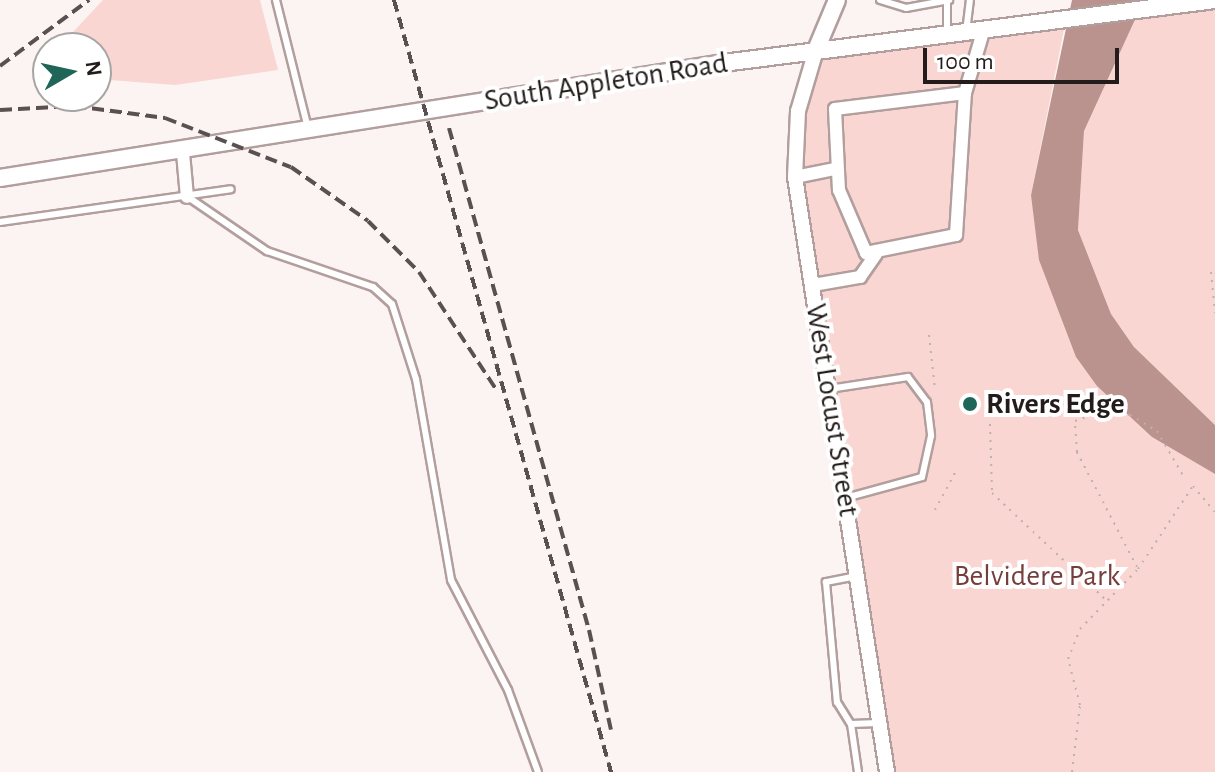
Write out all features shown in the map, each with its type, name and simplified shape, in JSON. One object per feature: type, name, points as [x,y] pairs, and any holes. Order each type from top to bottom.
[{"type":"main road","points":[[816,50],[837,0]]},
{"type":"main road","name":"South Appleton Road","points":[[0,178],[183,153],[816,50],[1031,26],[1215,0]]},
{"type":"street","points":[[813,285],[860,277],[876,254],[956,235],[965,93],[983,32]]},
{"type":"street","name":"West Locust Street","points":[[816,50],[798,111],[795,177],[887,772]]},
{"type":"street","points":[[876,254],[858,241],[835,169],[835,109],[965,93]]},
{"type":"street","points":[[183,153],[187,197]]},
{"type":"street","points":[[795,177],[835,169]]},
{"type":"lane","points":[[276,0],[309,132]]},
{"type":"lane","points":[[880,0],[906,8],[948,0],[947,36]]},
{"type":"lane","points":[[965,34],[970,0]]},
{"type":"lane","points":[[0,211],[2,222],[231,189]]},
{"type":"lane","points":[[187,197],[267,251],[373,287],[392,304],[416,379],[451,580],[508,690],[538,772]]},
{"type":"lane","points":[[829,389],[883,380],[912,379],[927,402],[927,468],[901,485],[845,498]]},
{"type":"lane","points":[[857,576],[833,576],[824,594],[837,702],[851,724],[858,772]]},
{"type":"lane","points":[[851,724],[880,723]]},
{"type":"path","points":[[1211,272],[1215,313]]},
{"type":"path","points":[[929,335],[935,389]]},
{"type":"path","points":[[1138,569],[1077,452],[1075,421],[1104,411],[1130,415],[1157,431],[1184,477]]},
{"type":"path","points":[[990,424],[992,493],[1107,601]]},
{"type":"path","points":[[935,510],[957,469]]},
{"type":"path","points":[[1072,772],[1080,705],[1068,659],[1080,629],[1138,569],[1193,486],[1215,512]]},
{"type":"green space","points":[[103,0],[260,0],[278,70],[175,85],[112,80],[112,32],[73,32]]},
{"type":"green space","points":[[1144,0],[1215,0],[1215,425],[1134,347],[1111,314],[1078,230],[1084,131]]},
{"type":"green space","name":"Belvidere Park","points":[[1065,24],[1031,195],[1152,437],[1215,474],[1215,772],[887,772],[795,177],[798,111],[816,50]]},
{"type":"shaded area","points":[[1072,0],[1144,0],[1084,131],[1078,230],[1111,314],[1134,347],[1215,425],[1215,474],[1152,437],[1097,386],[1076,357],[1039,260],[1031,195]]},
{"type":"railway","points":[[0,66],[89,0]]},
{"type":"railway","points":[[394,0],[611,772]]},
{"type":"railway","points":[[0,110],[74,106],[165,118],[291,167],[368,221],[419,272],[496,389]]},
{"type":"railway","points":[[449,128],[589,630],[611,730]]},
{"type":"place","name":"Rivers Edge","points":[[970,404]]}]
